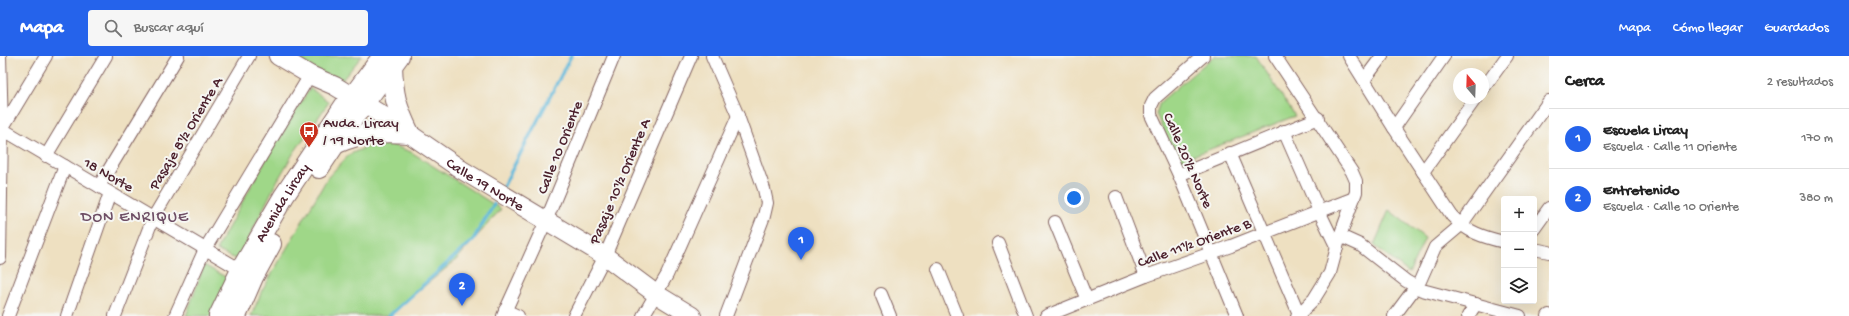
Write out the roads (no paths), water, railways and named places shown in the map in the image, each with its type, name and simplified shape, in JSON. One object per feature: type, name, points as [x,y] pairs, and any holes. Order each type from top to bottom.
[{"type":"main road","name":"Calle 19 Norte","points":[[278,56],[310,75],[335,86],[409,133],[462,170],[605,256],[656,294],[692,316]]},
{"type":"main road","name":"Avenida Lircay","points":[[236,316],[253,277],[292,206],[337,143],[357,100],[357,91],[392,59]]},
{"type":"main road","points":[[337,143],[358,135],[377,132],[409,133],[398,112],[392,59]]},
{"type":"main road","name":"Avenida Lircay","points":[[219,316],[241,270],[284,196],[357,100]]},
{"type":"street","points":[[0,56],[2,129],[0,258]]},
{"type":"street","points":[[2,129],[46,56]]},
{"type":"street","points":[[46,156],[106,56]]},
{"type":"street","points":[[99,186],[178,56]]},
{"type":"street","name":"Pasaje 8½ Oriente A","points":[[115,316],[153,218],[249,56]]},
{"type":"street","name":"Calle 10 Oriente","points":[[504,313],[546,221],[614,56]]},
{"type":"street","name":"Pasaje 10½ Oriente A","points":[[574,316],[605,256],[691,56]]},
{"type":"street","points":[[712,56],[738,116],[764,189],[767,204],[764,216],[726,316]]},
{"type":"street","name":"Calle 20½ Norte","points":[[1203,56],[1161,92],[1151,106],[1152,119],[1179,175],[1237,316]]},
{"type":"street","points":[[1230,153],[1298,315],[1318,293],[1330,273],[1354,198],[1356,186],[1354,176],[1318,118],[1275,56]]},
{"type":"street","points":[[1349,56],[1452,216],[1461,225],[1480,236],[1501,241]]},
{"type":"street","points":[[1364,80],[1382,56]]},
{"type":"street","points":[[1394,128],[1444,56]]},
{"type":"street","points":[[1489,80],[1506,56]]},
{"type":"street","points":[[175,316],[205,249],[310,75]]},
{"type":"street","points":[[1394,316],[1422,277],[1435,247],[1461,225],[1549,101]]},
{"type":"street","points":[[1423,172],[1472,104]]},
{"type":"street","points":[[643,316],[667,274],[738,116]]},
{"type":"street","points":[[1179,175],[1318,118]]},
{"type":"street","name":"18 Norte","points":[[2,129],[241,270]]},
{"type":"street","points":[[1284,131],[1319,211],[1339,242],[1360,245],[1416,287],[1520,316]]},
{"type":"street","points":[[8,316],[65,166]]},
{"type":"street","points":[[67,316],[110,193]]},
{"type":"street","points":[[1116,197],[1146,276]]},
{"type":"street","name":"Calle 11½ Oriente B","points":[[1046,316],[1146,276],[1212,253],[1354,198]]},
{"type":"street","points":[[1537,225],[1549,208]]},
{"type":"street","points":[[1055,222],[1087,300]]},
{"type":"street","points":[[998,244],[1026,316]]},
{"type":"street","points":[[1537,250],[1549,252]]},
{"type":"street","points":[[938,269],[957,316]]},
{"type":"street","points":[[881,294],[890,316]]},
{"type":"street","points":[[1468,316],[1476,304]]},
{"type":"street","points":[[504,313],[518,316]]},
{"type":"waterway","points":[[503,187],[571,56]]},
{"type":"waterway","points":[[389,316],[473,240],[494,204]]},
{"type":"place","name":"Avda. Lircay / 19 Norte","points":[[309,148]]},
{"type":"place","name":"Escuela Lircay","points":[[801,260]]},
{"type":"place","name":"Entretenido","points":[[462,306]]},
{"type":"district","name":"DON ENRIQUE","points":[[135,215]]}]
